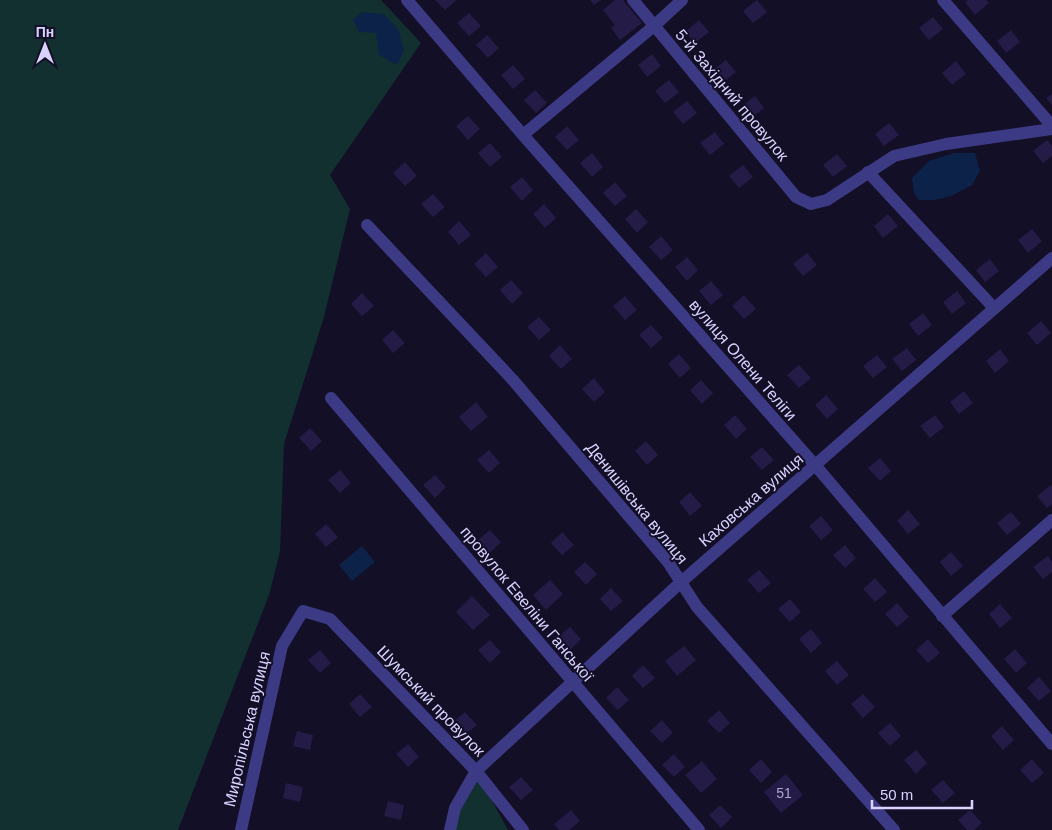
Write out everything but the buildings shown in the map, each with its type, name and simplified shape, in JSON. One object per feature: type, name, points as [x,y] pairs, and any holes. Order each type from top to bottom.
[{"type":"street","name":"вулиця Олени Теліги","points":[[407,0],[523,135],[815,465],[1052,744]]},
{"type":"street","name":"5-й Західний провулок","points":[[633,0],[796,197],[811,204],[827,200],[868,172]]},
{"type":"street","points":[[523,135],[654,26],[682,0]]},
{"type":"street","points":[[943,0],[1052,128]]},
{"type":"street","points":[[994,308],[868,172],[894,156],[946,144],[1052,128]]},
{"type":"street","name":"Денишівська вулиця","points":[[367,225],[512,379],[668,562],[697,607],[894,830]]},
{"type":"street","name":"Каховська вулиця","points":[[450,830],[455,808],[476,771],[680,583],[1052,258]]},
{"type":"street","name":"провулок Евеліни Ганської","points":[[331,398],[699,830]]},
{"type":"street","points":[[942,616],[1052,520]]},
{"type":"street","name":"Шумський провулок","points":[[303,611],[330,619],[476,771],[523,830]]},
{"type":"street","name":"Миропільська вулиця","points":[[240,830],[282,646],[303,611]]},
{"type":"green space","points":[[0,0],[381,0],[421,43],[330,175],[350,209],[324,317],[284,444],[280,552],[269,595],[178,830],[0,830]]},
{"type":"green space","points":[[476,771],[508,830],[450,830]]},
{"type":"water","points":[[362,12],[384,14],[398,29],[404,51],[397,65],[379,55],[376,33],[359,32],[353,20]]},
{"type":"water","points":[[954,153],[975,153],[980,171],[972,185],[951,196],[934,200],[919,200],[914,193],[912,178],[929,161]]},
{"type":"water","points":[[362,546],[375,562],[352,581],[339,565]]}]
